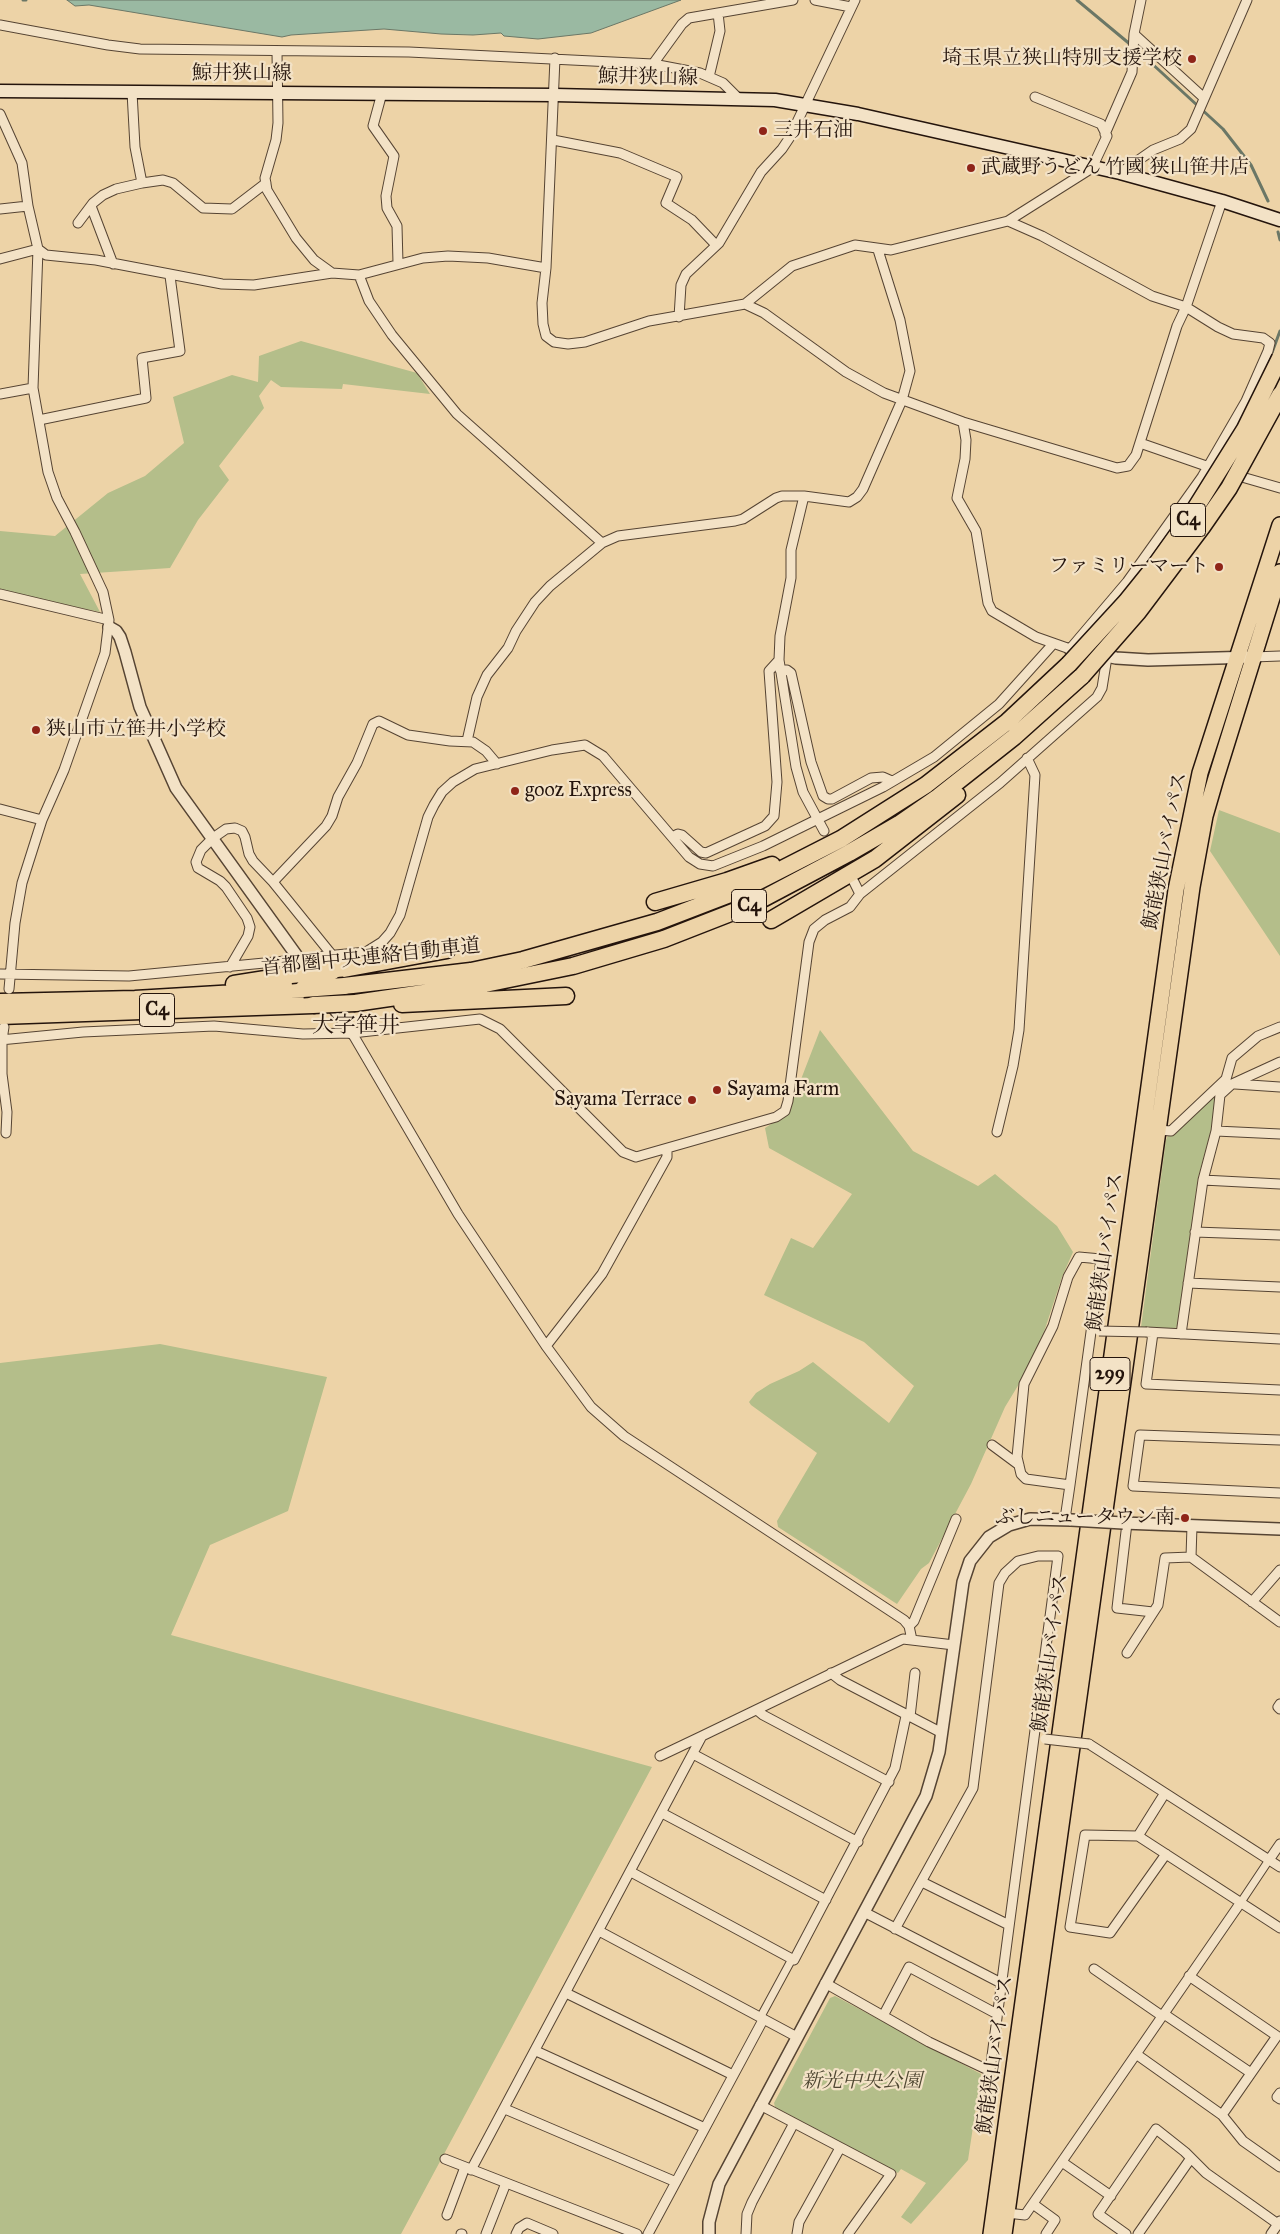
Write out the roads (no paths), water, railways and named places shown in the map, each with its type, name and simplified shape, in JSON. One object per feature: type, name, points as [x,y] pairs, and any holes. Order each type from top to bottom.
[{"type":"highway","name":"首都圏中央連絡自動車道","points":[[4,996],[135,999],[303,989],[404,980],[488,967],[568,949],[657,922],[744,889],[841,839],[897,805],[973,749],[1035,697],[1069,656],[1126,602],[1155,566],[1190,517],[1245,429],[1280,358]]},
{"type":"highway","name":"首都圏中央連絡自動車道","points":[[2,1022],[355,1003],[485,984],[573,966],[664,939],[743,908],[794,884],[899,824],[974,770],[1082,676],[1138,612],[1202,527],[1228,488],[1280,395]]},
{"type":"highway","name":"飯能狭山バイパス","points":[[1004,2234],[1192,887],[1205,816],[1280,525]]},
{"type":"highway","name":"飯能狭山バイパス","points":[[991,2234],[1176,890],[1200,773],[1280,572]]},
{"type":"highway","points":[[771,920],[875,859],[935,814],[991,766],[1054,702]]},
{"type":"highway","points":[[655,902],[727,881],[775,864],[897,805]]},
{"type":"highway","points":[[135,999],[288,968],[448,950]]},
{"type":"highway","points":[[355,1003],[411,1004],[566,996]]},
{"type":"main road","name":"鯨井狭山線","points":[[0,92],[555,95],[738,98],[806,104],[1120,173],[1222,201],[1280,220]]},
{"type":"street","points":[[653,64],[682,24],[690,18],[793,0]]},
{"type":"street","points":[[679,317],[681,285],[686,274],[716,245],[761,172],[790,137],[824,71],[853,3],[815,0]]},
{"type":"street","points":[[1105,134],[1132,72],[1134,34],[1142,0]]},
{"type":"street","points":[[1120,173],[1153,150],[1186,135],[1191,128],[1247,0]]},
{"type":"street","points":[[709,77],[720,31],[718,12]]},
{"type":"street","points":[[0,25],[140,49],[409,52],[653,64],[700,73],[722,83],[738,98]]},
{"type":"street","points":[[1134,34],[1201,105]]},
{"type":"street","points":[[277,52],[276,93],[278,123],[276,140],[265,178],[267,190],[296,238],[314,260],[332,273]]},
{"type":"street","points":[[556,58],[546,268],[542,303],[543,324],[546,336],[554,342],[568,344],[585,342],[649,321],[745,304],[792,266],[855,245],[878,250],[892,250],[1008,221],[1092,168],[1104,146],[1107,136],[1101,124],[1090,118],[1035,97]]},
{"type":"street","points":[[132,92],[135,147],[142,183]]},
{"type":"street","points":[[382,93],[373,126],[394,156],[386,196],[387,208],[397,226],[398,263]]},
{"type":"street","points":[[0,114],[2,129],[22,163],[28,206],[38,249],[33,388],[48,472],[54,490],[103,592],[109,624],[105,652],[64,770],[42,820],[22,883],[15,922],[11,973],[4,996]]},
{"type":"street","points":[[553,140],[620,153],[677,177],[666,203],[692,220],[716,245]]},
{"type":"street","points":[[78,223],[102,195],[116,189],[142,183],[163,180],[173,183],[203,208],[232,210],[266,182]]},
{"type":"street","points":[[745,304],[771,318],[846,372],[884,393],[963,422],[1117,468],[1128,466],[1136,455],[1177,326],[1186,307],[1222,201]]},
{"type":"street","points":[[0,208],[28,206]]},
{"type":"street","points":[[91,206],[113,264]]},
{"type":"street","points":[[1008,221],[1042,236],[1152,296],[1186,307],[1218,328],[1233,334],[1263,338],[1270,343],[1246,401],[1208,467],[1164,531],[1069,656]]},
{"type":"street","points":[[38,249],[46,255],[113,264],[170,276],[222,284],[254,286],[332,273],[359,275],[398,263],[448,256],[488,258],[546,268]]},
{"type":"street","points":[[0,259],[38,249]]},
{"type":"street","points":[[467,741],[477,696],[487,675],[508,648],[516,631],[535,602],[550,586],[602,543],[618,536],[728,523],[743,519],[776,498],[804,496],[850,502],[863,490],[902,400],[910,371],[900,320],[878,250]]},
{"type":"street","points":[[359,275],[369,301],[392,335],[457,414],[602,543]]},
{"type":"street","points":[[38,420],[146,398],[142,358],[180,351],[170,276]]},
{"type":"street","points":[[0,394],[33,388]]},
{"type":"street","points":[[963,422],[966,440],[957,498],[976,531],[988,603],[992,611],[1036,637],[1053,644],[1069,656],[1148,660],[1280,656]]},
{"type":"street","points":[[1140,443],[1208,467],[1280,488]]},
{"type":"street","points":[[804,496],[791,550],[791,578],[780,636],[780,670],[796,767],[804,792],[824,831]]},
{"type":"street","points":[[0,594],[109,624],[116,631],[123,644],[140,707],[176,788],[352,1033],[458,1214],[546,1346],[591,1407],[611,1426],[904,1620],[909,1626],[912,1640]]},
{"type":"street","points":[[0,974],[120,977],[230,967],[288,968],[316,957],[332,963],[366,952],[382,942],[390,933],[400,915],[428,817],[442,792],[453,782],[474,769],[552,750],[584,745],[603,756],[688,857],[700,864],[713,866],[763,846],[892,781],[934,757],[992,709],[1053,644]]},
{"type":"street","points":[[1,1040],[83,1032],[214,1026],[303,1034],[352,1033],[480,1019],[500,1029],[623,1152],[636,1157],[667,1150],[776,1117],[785,1111],[788,1101],[809,942],[814,929],[825,920],[850,907],[860,894],[1000,783],[1097,697],[1102,688],[1107,658]]},
{"type":"street","points":[[672,837],[678,834],[682,835],[701,852],[706,853],[765,826],[774,816],[777,782],[769,672],[780,660]]},
{"type":"street","points":[[780,670],[787,670],[791,673],[811,762],[823,796],[832,799],[871,778],[883,777],[892,781]]},
{"type":"street","points":[[274,882],[326,826],[332,816],[338,798],[357,763],[373,724],[379,721],[408,735],[473,742],[486,751],[497,764]]},
{"type":"street","points":[[997,1132],[1013,1066],[1019,1030],[1035,775],[1027,758]]},
{"type":"street","points":[[0,809],[42,820]]},
{"type":"street","points":[[230,967],[248,936],[250,926],[247,918],[226,887],[220,881],[198,868],[196,862],[201,850],[213,838],[226,829],[235,828],[242,832],[253,861],[274,882],[332,963]]},
{"type":"street","points":[[854,882],[860,894]]},
{"type":"street","points":[[2,1022],[2,1074],[7,1112],[6,1133]]},
{"type":"street","points":[[1158,1130],[1171,1131],[1226,1079],[1232,1058],[1258,1036],[1280,1027]]},
{"type":"street","points":[[1181,1334],[1203,1180],[1216,1131],[1220,1094],[1232,1084],[1280,1062]]},
{"type":"street","points":[[1232,1084],[1280,1087]]},
{"type":"street","points":[[1216,1131],[1280,1134]]},
{"type":"street","points":[[546,1346],[602,1274],[667,1157],[667,1150]]},
{"type":"street","points":[[1203,1180],[1280,1184]]},
{"type":"street","points":[[1195,1232],[1280,1236]]},
{"type":"street","points":[[1068,1520],[1070,1484],[1095,1331],[1101,1259],[1079,1256],[1068,1277],[1053,1326],[1024,1384],[1017,1457],[1021,1474],[1026,1479],[1070,1484]]},
{"type":"street","points":[[1188,1284],[1280,1287]]},
{"type":"street","points":[[1095,1331],[1280,1339]]},
{"type":"street","points":[[1150,1333],[1146,1384],[1280,1390]]},
{"type":"street","points":[[1280,1440],[1140,1435],[1133,1486],[1280,1493]]},
{"type":"street","points":[[992,1446],[1019,1465]]},
{"type":"street","points":[[909,1626],[914,1621],[956,1519]]},
{"type":"street","points":[[709,2234],[709,2222],[719,2184],[926,1796],[936,1766],[942,1734],[966,1571],[972,1557],[983,1543],[1001,1529],[1018,1521],[1068,1520],[1280,1529]]},
{"type":"street","points":[[1125,1523],[1117,1608],[1153,1612]]},
{"type":"street","points":[[1191,1557],[1192,1526]]},
{"type":"street","points":[[825,1983],[930,2042],[990,2071],[1058,1556],[1038,1556],[1018,1561],[1005,1573],[999,1583],[973,1788],[896,1929]]},
{"type":"street","points":[[1127,1653],[1160,1598],[1165,1558],[1191,1557],[1280,1622]]},
{"type":"street","points":[[1252,1602],[1280,1570]]},
{"type":"street","points":[[660,1756],[903,1639],[954,1645]]},
{"type":"street","points":[[831,1673],[840,1680],[942,1734]]},
{"type":"street","points":[[648,2234],[733,2075],[792,1959],[794,1960],[889,1782],[895,1768],[908,1716],[916,1673]]},
{"type":"street","points":[[1280,1704],[1278,1707],[1280,1709]]},
{"type":"street","points":[[757,1710],[763,1715],[889,1782]]},
{"type":"street","points":[[448,2215],[468,2168],[506,2109],[702,1736]]},
{"type":"street","points":[[1033,1740],[1045,1739],[1089,1744],[1280,1867]]},
{"type":"street","points":[[694,1754],[858,1842]]},
{"type":"street","points":[[1138,1836],[1166,1793]]},
{"type":"street","points":[[662,1813],[826,1900]]},
{"type":"street","points":[[1166,1854],[1110,1933],[1070,1927],[1085,1835],[1138,1836],[1166,1854],[1280,1928]]},
{"type":"street","points":[[1007,2212],[1025,2215],[1280,1844]]},
{"type":"street","points":[[631,1872],[792,1959]]},
{"type":"street","points":[[922,1882],[1009,1925]]},
{"type":"street","points":[[864,1912],[1001,1983]]},
{"type":"street","points":[[599,1932],[797,2037]]},
{"type":"street","points":[[883,2016],[910,1967],[997,2014]]},
{"type":"street","points":[[1094,1969],[1251,2073]]},
{"type":"street","points":[[1190,1976],[1277,2036],[1222,2115]]},
{"type":"street","points":[[566,1993],[733,2075]]},
{"type":"street","points":[[536,2051],[705,2128]]},
{"type":"street","points":[[1136,2054],[1222,2115],[1243,2141],[1280,2167]]},
{"type":"street","points":[[1280,2093],[1277,2097],[1280,2099]]},
{"type":"street","points":[[760,2105],[891,2174],[848,2234]]},
{"type":"street","points":[[506,2109],[676,2182]]},
{"type":"street","points":[[746,2234],[747,2214],[752,2202],[794,2122]]},
{"type":"street","points":[[1126,2234],[1098,2214],[1156,2129],[1206,2173],[1279,2223],[1271,2234]]},
{"type":"street","points":[[797,2234],[799,2222],[840,2148]]},
{"type":"street","points":[[445,2158],[637,2234]]},
{"type":"street","points":[[1138,2234],[1191,2158]]},
{"type":"street","points":[[1062,2162],[1110,2196]]},
{"type":"street","points":[[486,2234],[506,2183]]},
{"type":"street","points":[[1033,2204],[1055,2220],[1046,2234]]},
{"type":"street","points":[[516,2234],[519,2228],[527,2224],[553,2234]]},
{"type":"waterway","points":[[1077,0],[1131,45]]},
{"type":"waterway","points":[[1136,49],[1223,129],[1251,165],[1268,201]]},
{"type":"waterway","points":[[1278,232],[1280,240]]},
{"type":"waterway","points":[[1268,370],[1266,369],[1280,331]]},
{"type":"place","name":"埼玉県立狭山特別支援学校","points":[[1192,59]]},
{"type":"place","name":"三井石油","points":[[763,131]]},
{"type":"place","name":"武蔵野うどん 竹國 狭山笹井店","points":[[971,168]]},
{"type":"place","name":"ファミリーマート","points":[[1219,567]]},
{"type":"place","name":"狭山市立笹井小学校","points":[[36,730]]},
{"type":"place","name":"gooz Express","points":[[515,791]]},
{"type":"place","name":"Sayama Farm","points":[[717,1090]]},
{"type":"place","name":"Sayama Terrace","points":[[692,1100]]},
{"type":"place","name":"ぶしニュータウン南","points":[[1185,1518]]},
{"type":"district","name":"大字笹井","points":[[356,1027]]},
{"type":"park label","name":"新光中央公園","points":[[862,2082]]}]
